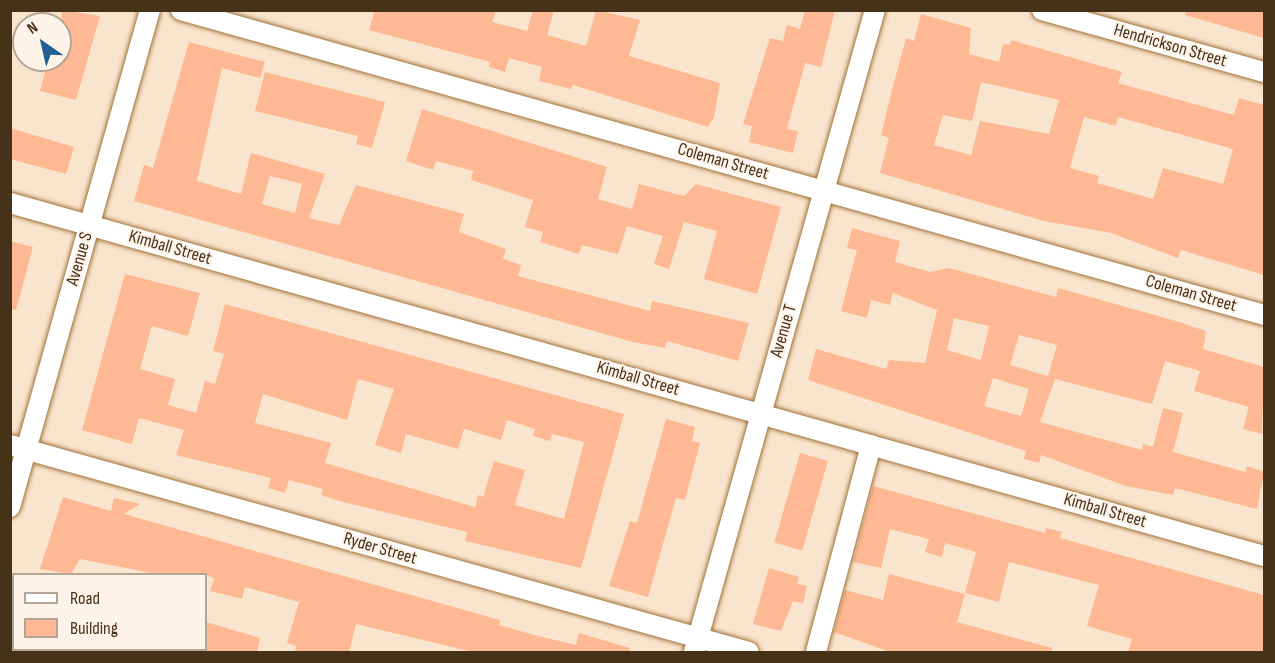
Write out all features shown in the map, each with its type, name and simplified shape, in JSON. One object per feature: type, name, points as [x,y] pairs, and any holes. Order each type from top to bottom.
[{"type":"street","name":"Avenue S","points":[[10,507],[19,447],[89,226],[150,10]]},
{"type":"street","name":"Coleman Street","points":[[181,10],[1264,315]]},
{"type":"street","name":"Avenue T","points":[[696,645],[875,10]]},
{"type":"street","name":"Hendrickson Street","points":[[1042,10],[1264,72]]},
{"type":"street","name":"Kimball Street","points":[[10,204],[1264,556]]},
{"type":"street","points":[[816,652],[871,445]]},
{"type":"street","name":"Ryder Street","points":[[19,447],[696,645],[749,652]]},
{"type":"building","points":[[62,10],[100,16],[76,100],[40,91],[45,72],[72,72],[72,12],[62,12]]},
{"type":"building","points":[[375,10],[496,10],[492,22],[527,31],[533,10],[554,10],[547,35],[586,46],[596,10],[640,20],[629,56],[720,83],[714,117],[708,127],[573,85],[571,89],[539,81],[542,67],[509,58],[505,72],[489,67],[490,62],[369,30]]},
{"type":"building","points":[[805,10],[835,10],[821,67],[805,63],[787,129],[798,131],[793,153],[749,142],[752,126],[743,124],[770,38],[783,41],[787,25],[800,29]]},
{"type":"building","points":[[1186,10],[1264,10],[1264,38],[1185,15]]},
{"type":"building","points":[[921,14],[971,28],[969,54],[999,62],[1003,44],[1010,45],[1011,40],[1122,72],[1118,83],[1234,115],[1239,98],[1264,105],[1264,275],[1181,250],[1178,258],[1111,233],[1044,221],[880,173],[889,138],[881,135],[892,90],[906,38],[914,41]],"holes":[[[981,82],[1059,100],[1049,134],[980,121],[971,155],[934,145],[943,115],[972,121]],[[1084,117],[1116,126],[1118,117],[1233,149],[1223,184],[1163,168],[1153,199],[1097,183],[1099,176],[1070,168]]]},
{"type":"building","points":[[189,42],[265,62],[260,78],[222,68],[197,181],[241,194],[251,153],[325,174],[309,218],[339,225],[356,185],[464,214],[459,232],[506,249],[503,259],[521,265],[518,276],[650,311],[652,301],[749,323],[738,361],[667,341],[665,348],[633,342],[134,201],[144,165],[153,168]],"holes":[[[270,176],[302,184],[295,213],[262,204]]]},
{"type":"building","points":[[265,72],[385,102],[372,148],[356,144],[358,136],[255,111]]},
{"type":"building","points":[[422,109],[607,167],[598,199],[632,209],[639,184],[684,196],[696,184],[781,207],[757,294],[704,279],[717,231],[684,222],[669,269],[654,264],[663,236],[627,226],[618,254],[582,245],[579,254],[540,242],[543,232],[525,227],[533,200],[471,180],[473,171],[436,161],[433,170],[406,161]]},
{"type":"building","points":[[10,128],[74,147],[66,174],[10,159]]},
{"type":"building","points":[[852,228],[900,241],[895,262],[930,272],[949,268],[1056,297],[1058,288],[1176,321],[1206,331],[1203,349],[1264,367],[1262,434],[1243,429],[1249,407],[1194,391],[1200,371],[1165,361],[1152,404],[1055,379],[1040,422],[1142,450],[1143,444],[1153,447],[1163,408],[1183,413],[1173,452],[1245,472],[1247,466],[1264,472],[1257,509],[1175,488],[1173,495],[1126,486],[1041,455],[1039,463],[1024,459],[1026,451],[808,380],[816,349],[886,369],[889,360],[925,363],[937,310],[893,293],[890,305],[871,300],[867,318],[841,311],[857,250],[847,248]],"holes":[[[954,318],[989,326],[981,360],[947,350]],[[1019,335],[1057,345],[1048,376],[1010,365]],[[993,378],[1029,389],[1021,416],[984,406]]]},
{"type":"building","points":[[10,241],[33,247],[16,310],[10,309]]},
{"type":"building","points":[[125,274],[200,293],[188,336],[152,326],[140,369],[175,379],[168,405],[196,413],[205,381],[215,384],[224,354],[213,351],[225,304],[624,414],[581,568],[465,541],[467,532],[343,502],[321,495],[323,489],[289,480],[285,493],[268,488],[271,478],[176,455],[184,430],[139,418],[132,444],[82,430]],"holes":[[[358,379],[394,389],[375,445],[401,453],[406,434],[458,449],[464,429],[501,440],[507,420],[535,429],[533,436],[550,441],[552,434],[584,442],[564,519],[515,505],[525,470],[494,461],[483,497],[478,495],[475,507],[325,463],[331,443],[255,423],[263,394],[347,420]]]},
{"type":"building","points":[[666,419],[695,427],[692,441],[700,443],[685,500],[676,498],[648,597],[609,586],[630,521],[637,523]]},
{"type":"building","points":[[800,453],[828,461],[802,550],[774,542]]},
{"type":"building","points":[[873,486],[1045,533],[1046,528],[1062,532],[1060,538],[1264,595],[1264,652],[1128,652],[1132,639],[1087,626],[1099,585],[1009,562],[999,602],[965,593],[976,552],[945,543],[942,557],[925,552],[929,539],[890,529],[881,568],[853,562]]},
{"type":"building","points":[[63,497],[111,511],[114,498],[140,504],[124,514],[500,620],[499,625],[576,645],[579,633],[630,648],[629,652],[473,652],[356,624],[349,652],[295,652],[296,646],[287,643],[299,602],[245,587],[242,599],[210,591],[214,579],[207,573],[151,573],[80,559],[72,573],[40,569]]},
{"type":"building","points":[[769,568],[799,577],[797,584],[807,586],[803,603],[793,601],[781,631],[753,624]]},
{"type":"building","points":[[889,574],[965,594],[957,622],[1052,648],[1051,652],[890,652],[834,632],[845,590],[883,600]]},
{"type":"building","points":[[207,622],[260,638],[257,652],[206,652]]}]
